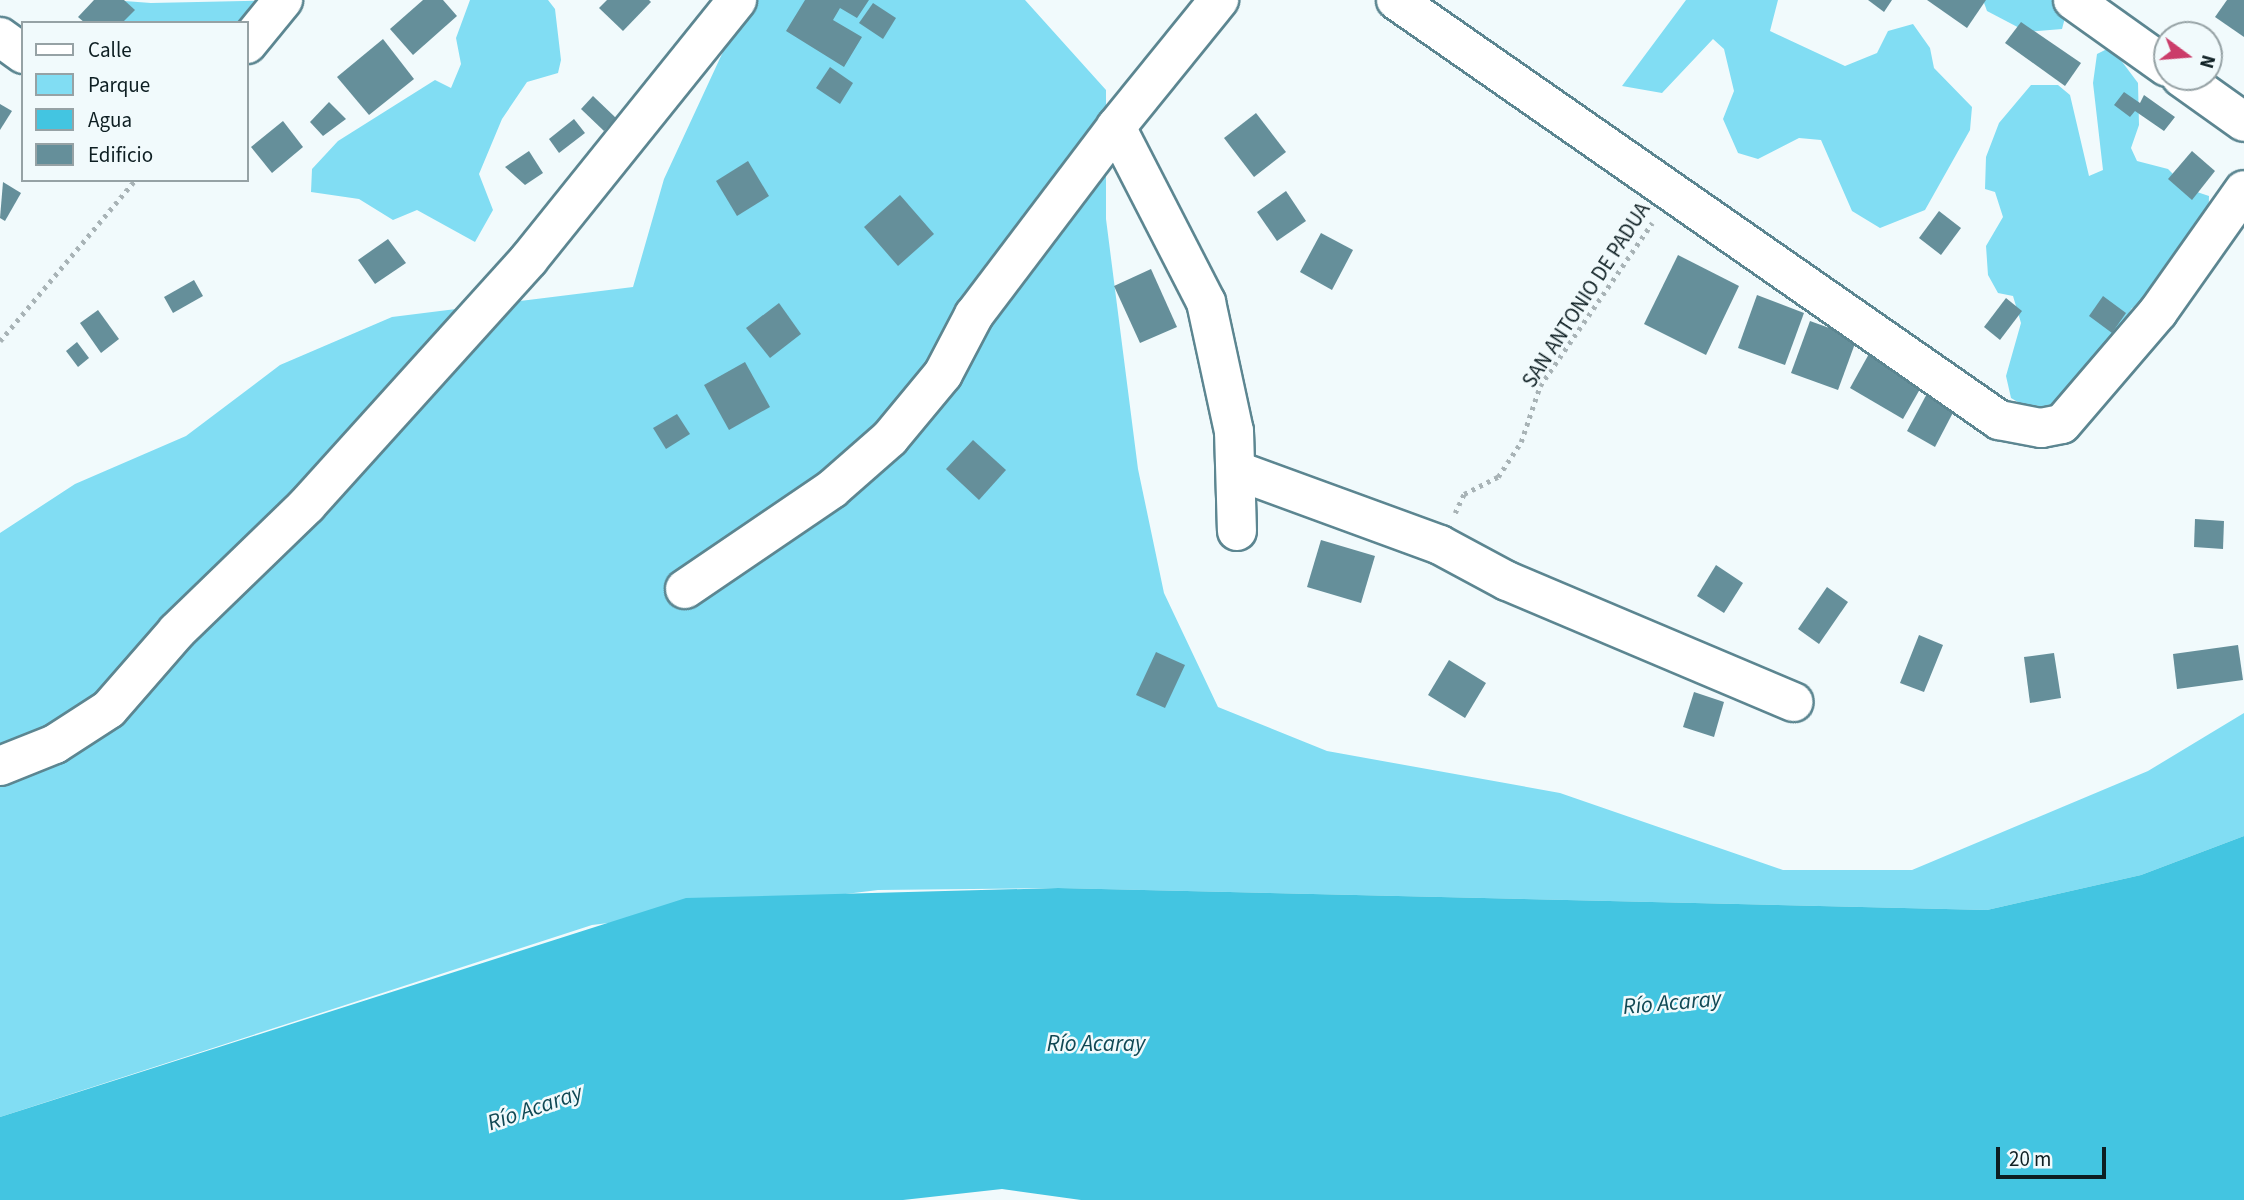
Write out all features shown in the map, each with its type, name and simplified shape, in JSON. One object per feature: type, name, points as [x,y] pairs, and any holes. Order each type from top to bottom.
[{"type":"street","points":[[248,43],[283,0]]},
{"type":"street","points":[[0,766],[55,744],[109,709],[177,631],[307,505],[520,270],[737,0]]},
{"type":"street","points":[[685,589],[832,489],[890,438],[943,374],[974,315],[1116,127],[1219,0]]},
{"type":"street","points":[[1396,0],[1671,196],[1999,420],[2041,428],[2062,424],[2106,373],[2244,190]]},
{"type":"street","points":[[2073,0],[2153,57]]},
{"type":"street","points":[[0,37],[21,53]]},
{"type":"street","points":[[2201,91],[2244,122]]},
{"type":"street","points":[[1116,127],[1206,302],[1227,386],[1238,471],[1237,531]]},
{"type":"street","points":[[1238,471],[1440,545],[1507,581],[1794,702]]},
{"type":"path","points":[[0,341],[133,182]]},
{"type":"path","name":"SAN ANTONIO DE PADUA","points":[[1440,545],[1464,494],[1498,477],[1521,442],[1540,386],[1671,196]]},
{"type":"green space","points":[[111,0],[151,3],[294,0],[248,23],[113,21]]},
{"type":"green space","points":[[470,0],[548,0],[555,9],[561,60],[558,73],[527,82],[502,119],[479,174],[493,210],[475,242],[417,210],[393,220],[359,199],[311,192],[312,169],[338,141],[435,80],[451,88],[461,64],[456,38]]},
{"type":"green space","points":[[747,0],[1025,0],[1106,90],[1106,219],[1138,469],[1164,593],[1218,707],[1327,751],[1560,793],[1783,870],[1912,870],[2148,771],[2244,713],[2244,836],[2141,875],[1987,910],[1058,888],[878,890],[592,925],[0,1117],[0,533],[75,484],[186,436],[280,365],[392,317],[633,287],[664,179]]},
{"type":"green space","points":[[1686,0],[1778,0],[1770,31],[1845,66],[1877,53],[1888,31],[1913,24],[1930,48],[1934,68],[1972,107],[1970,130],[1925,210],[1880,228],[1852,211],[1821,140],[1799,138],[1758,159],[1738,153],[1723,119],[1734,91],[1724,49],[1713,39],[1662,93],[1622,86]]},
{"type":"green space","points":[[1983,0],[2053,0],[2066,14],[2062,29],[2027,32],[1987,11]]},
{"type":"green space","points":[[2111,47],[2138,83],[2139,125],[2131,148],[2137,161],[2168,169],[2188,189],[2209,196],[2208,230],[2144,305],[2132,308],[2069,408],[2023,405],[2011,398],[2006,376],[2021,323],[2013,296],[1998,293],[1988,275],[1986,246],[2003,217],[1995,192],[1985,189],[1986,157],[1999,123],[2031,85],[2058,85],[2070,95],[2089,176],[2103,170],[2093,83],[2097,54]]},
{"type":"water","name":"Río Acaray","points":[[2244,836],[2244,1200],[1081,1200],[1002,1189],[903,1200],[0,1200],[0,1117],[686,898],[1058,888],[1987,910],[2141,875]]},
{"type":"building","points":[[94,0],[124,0],[135,10],[124,21],[83,21],[78,17]]},
{"type":"building","points":[[423,0],[443,0],[457,16],[413,55],[390,29]]},
{"type":"building","points":[[607,0],[651,2],[623,31],[599,8]]},
{"type":"building","points":[[805,0],[869,0],[857,18],[840,8],[833,20],[862,37],[844,67],[786,31]]},
{"type":"building","points":[[1868,0],[1892,0],[1884,12]]},
{"type":"building","points":[[1927,0],[1986,0],[1967,28]]},
{"type":"building","points":[[2227,0],[2244,0],[2244,37],[2223,21],[2215,17]]},
{"type":"building","points":[[873,3],[896,18],[883,39],[859,23]]},
{"type":"building","points":[[2021,22],[2081,63],[2065,86],[2005,43]]},
{"type":"building","points":[[383,39],[414,79],[369,115],[337,77]]},
{"type":"building","points":[[830,67],[853,83],[840,104],[816,88]]},
{"type":"building","points":[[2124,92],[2140,103],[2144,95],[2175,117],[2164,131],[2135,111],[2130,117],[2114,105]]},
{"type":"building","points":[[593,96],[616,118],[604,131],[581,109]]},
{"type":"building","points":[[329,102],[346,119],[323,136],[310,122]]},
{"type":"building","points":[[0,104],[12,111],[0,130]]},
{"type":"building","points":[[1256,113],[1286,152],[1254,177],[1224,138]]},
{"type":"building","points":[[574,119],[585,133],[559,153],[549,139]]},
{"type":"building","points":[[283,121],[303,147],[272,173],[251,147]]},
{"type":"building","points":[[529,151],[543,173],[525,185],[505,167]]},
{"type":"building","points":[[2192,151],[2215,171],[2192,200],[2168,179]]},
{"type":"building","points":[[748,161],[769,196],[737,216],[716,181]]},
{"type":"building","points":[[3,182],[21,193],[5,221],[0,218]]},
{"type":"building","points":[[1286,191],[1306,221],[1277,241],[1257,212]]},
{"type":"building","points":[[900,195],[934,234],[898,266],[864,227]]},
{"type":"building","points":[[1939,211],[1961,228],[1941,255],[1919,238]]},
{"type":"building","points":[[1321,233],[1353,250],[1332,290],[1300,272]]},
{"type":"building","points":[[388,239],[406,263],[375,284],[358,260]]},
{"type":"building","points":[[1678,255],[1739,286],[1706,355],[1644,324]]},
{"type":"building","points":[[1151,269],[1177,327],[1140,343],[1114,286]]},
{"type":"building","points":[[194,280],[203,296],[173,313],[164,297]]},
{"type":"building","points":[[1757,295],[1804,313],[1785,365],[1738,348]]},
{"type":"building","points":[[2103,296],[2126,313],[2112,333],[2089,316]]},
{"type":"building","points":[[2006,298],[2022,311],[2000,340],[1984,327]]},
{"type":"building","points":[[779,303],[801,334],[770,358],[746,328]]},
{"type":"building","points":[[98,310],[119,339],[101,353],[80,323]]},
{"type":"building","points":[[1810,321],[1857,338],[1838,390],[1791,373]]},
{"type":"building","points":[[77,342],[89,358],[78,367],[66,351]]},
{"type":"building","points":[[1870,352],[1924,382],[1903,419],[1850,388]]},
{"type":"building","points":[[745,362],[770,407],[729,430],[704,385]]},
{"type":"building","points":[[1930,388],[1958,403],[1935,447],[1907,431]]},
{"type":"building","points":[[677,414],[690,434],[666,449],[653,428]]},
{"type":"building","points":[[973,440],[1006,470],[979,500],[946,469]]},
{"type":"building","points":[[2195,519],[2224,521],[2223,549],[2194,547]]},
{"type":"building","points":[[1321,540],[1375,556],[1361,603],[1307,587]]},
{"type":"building","points":[[1716,565],[1743,583],[1724,613],[1697,596]]},
{"type":"building","points":[[1827,587],[1848,602],[1819,644],[1798,629]]},
{"type":"building","points":[[1919,635],[1943,645],[1924,692],[1900,683]]},
{"type":"building","points":[[2238,645],[2243,680],[2177,689],[2173,654]]},
{"type":"building","points":[[1156,652],[1185,665],[1165,708],[1136,695]]},
{"type":"building","points":[[2054,653],[2061,698],[2030,703],[2024,657]]},
{"type":"building","points":[[1449,660],[1486,683],[1465,718],[1428,695]]},
{"type":"building","points":[[1694,692],[1724,702],[1714,737],[1683,727]]}]
